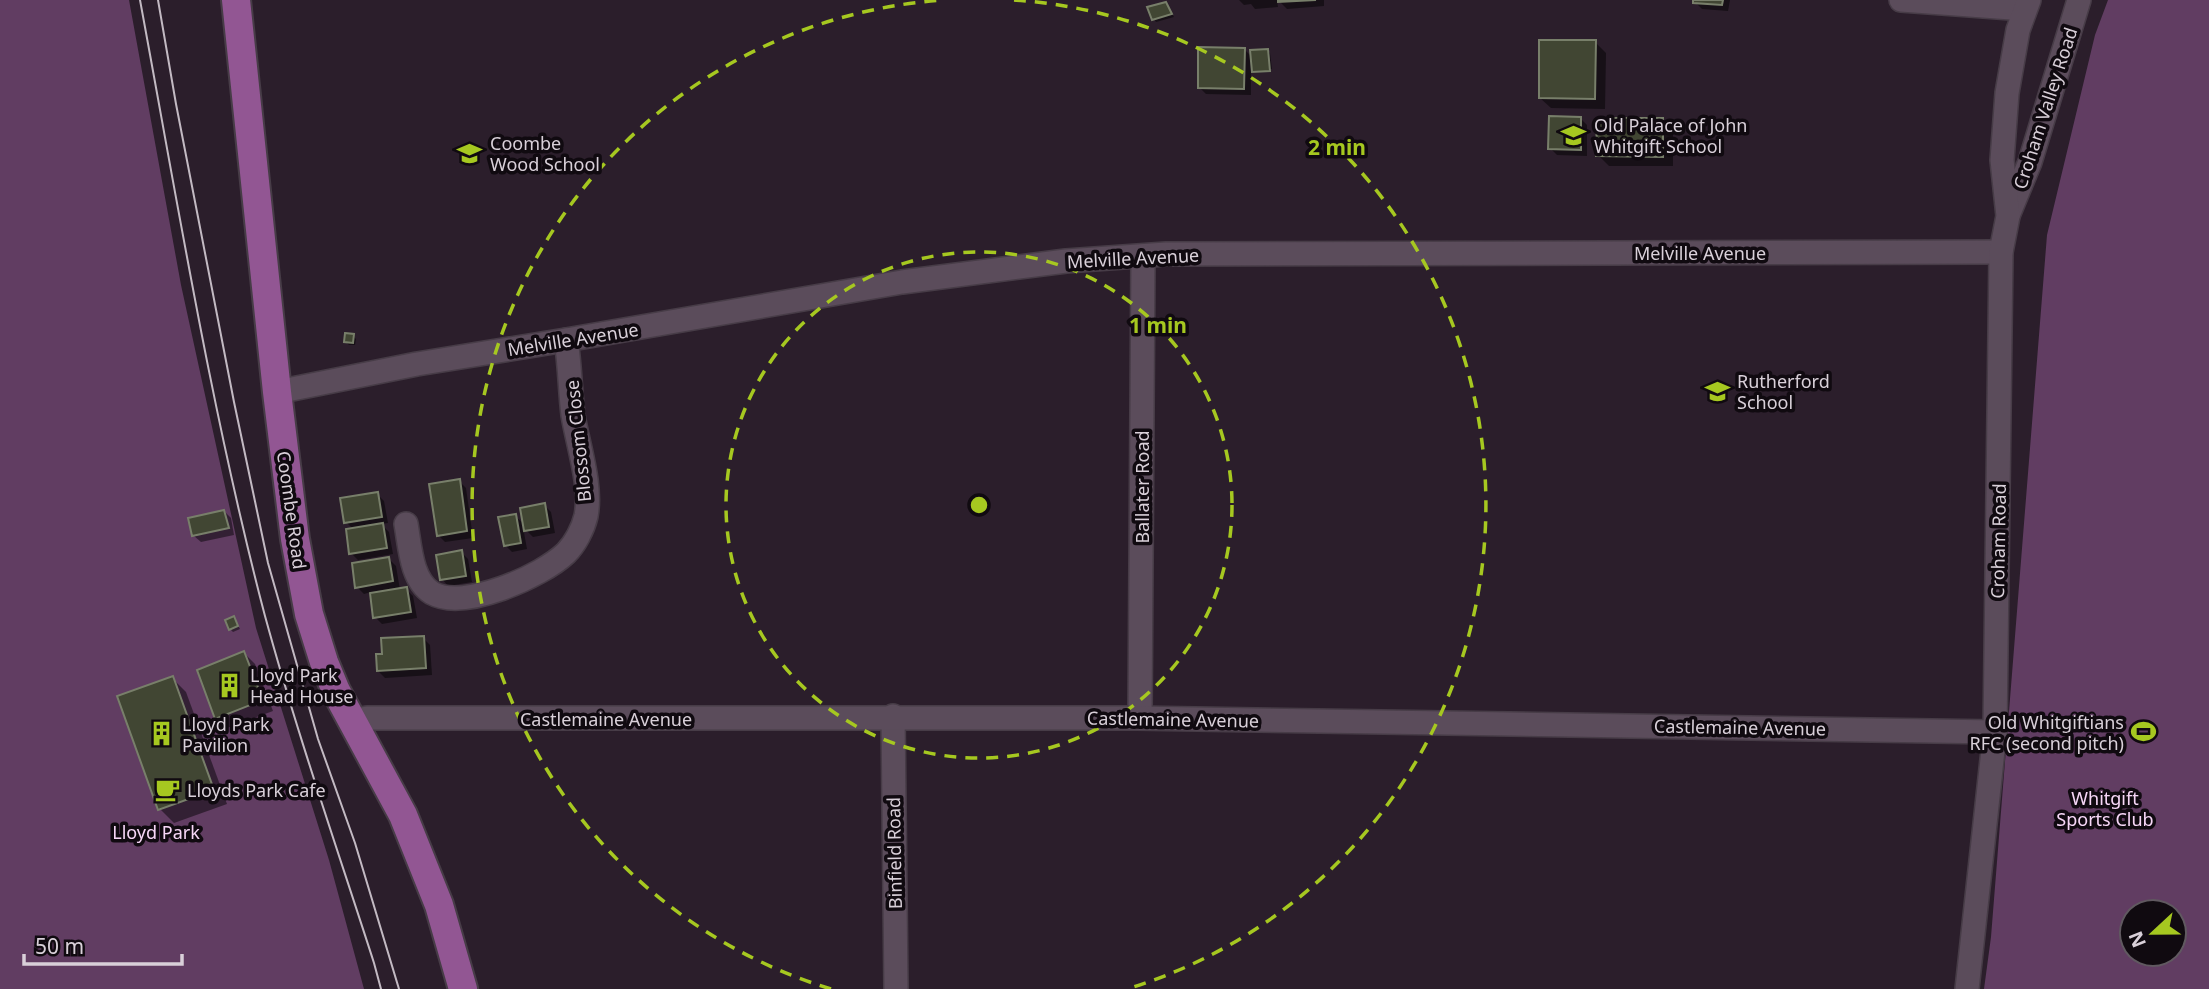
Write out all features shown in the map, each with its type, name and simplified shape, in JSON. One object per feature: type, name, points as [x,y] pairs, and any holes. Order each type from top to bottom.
[{"type":"main road","name":"Coombe Road","points":[[236,0],[277,392],[295,540],[309,614],[324,662],[352,721],[403,815],[439,905],[463,989]]},
{"type":"street","points":[[1901,0],[2027,5]]},
{"type":"street","name":"Croham Valley Road","points":[[2008,216],[2030,162],[2079,0]]},
{"type":"street","name":"Croham Road","points":[[1967,989],[1995,732],[2001,252],[2008,216],[2002,160],[2007,93],[2018,30],[2027,5]]},
{"type":"street","name":"Melville Avenue","points":[[277,392],[417,364],[902,282],[1066,261],[1166,254],[2001,252]]},
{"type":"street","name":"Ballater Road","points":[[1140,718],[1143,257]]},
{"type":"street","name":"Blossom Close","points":[[406,524],[414,565],[421,580],[432,593],[450,597],[511,597],[567,552],[579,536],[586,515],[586,483],[573,414],[566,340]]},
{"type":"street","name":"Castlemaine Avenue","points":[[352,721],[367,718],[892,716],[1995,732]]},
{"type":"street","name":"Binfield Road","points":[[892,716],[896,989]]},
{"type":"green space","name":"Lloyd Park","points":[[0,0],[129,0],[181,285],[256,628],[329,860],[364,989],[0,989]]},
{"type":"green space","name":"Whitgift Sports Club","points":[[2108,0],[2209,0],[2209,989],[1984,989],[1991,937],[2047,235],[2095,35]]},
{"type":"building","points":[[1278,0],[1316,0],[1278,2]]},
{"type":"building","points":[[1693,0],[1723,0],[1722,5],[1693,3]]},
{"type":"building","points":[[1166,2],[1172,14],[1152,20],[1147,7]]},
{"type":"building","points":[[1539,40],[1596,40],[1595,99],[1539,98]]},
{"type":"building","points":[[1198,47],[1245,48],[1244,89],[1198,88]]},
{"type":"building","points":[[1268,49],[1270,71],[1252,72],[1250,50]]},
{"type":"building","points":[[1549,116],[1581,117],[1581,150],[1548,149]]},
{"type":"building","points":[[1597,118],[1663,118],[1663,157],[1596,156]]},
{"type":"building","points":[[345,333],[354,334],[353,343],[344,342]]},
{"type":"building","points":[[460,479],[467,531],[437,536],[429,484]]},
{"type":"building","points":[[378,492],[382,517],[344,523],[340,498]]},
{"type":"building","points":[[545,503],[549,527],[524,531],[520,508]]},
{"type":"building","points":[[224,510],[229,528],[192,536],[188,518]]},
{"type":"building","points":[[516,514],[521,543],[504,546],[498,517]]},
{"type":"building","points":[[383,523],[387,548],[349,554],[346,529]]},
{"type":"building","points":[[462,550],[466,576],[440,580],[436,555]]},
{"type":"building","points":[[389,557],[393,581],[355,588],[352,563]]},
{"type":"building","points":[[407,587],[411,612],[373,618],[370,593]]},
{"type":"building","points":[[234,616],[238,626],[229,630],[225,620]]},
{"type":"building","points":[[424,636],[426,668],[377,671],[376,654],[382,654],[381,638]]},
{"type":"building","name":"Lloyd Park Head House","points":[[244,651],[263,700],[215,719],[197,670]]},
{"type":"building","name":"Lloyd Park Pavilion","points":[[173,676],[214,790],[158,810],[117,696]]},
{"type":"tram line","points":[[140,0],[197,310],[246,540],[290,703],[381,989]]},
{"type":"tram line","points":[[158,0],[234,402],[268,563],[318,739],[355,843],[399,989]]},
{"type":"place","name":"Old Palace of John Whitgift School","points":[[1574,135]]},
{"type":"place","name":"Coombe Wood School","points":[[470,153]]},
{"type":"place","name":"Rutherford School","points":[[1717,391]]},
{"type":"place","name":"Lloyd Park Head House","points":[[230,685]]},
{"type":"place","name":"Old Whitgiftians RFC (second pitch)","points":[[2144,732]]},
{"type":"place","name":"Lloyd Park Pavilion","points":[[162,734]]},
{"type":"place","name":"Lloyds Park Cafe","points":[[167,790]]}]
